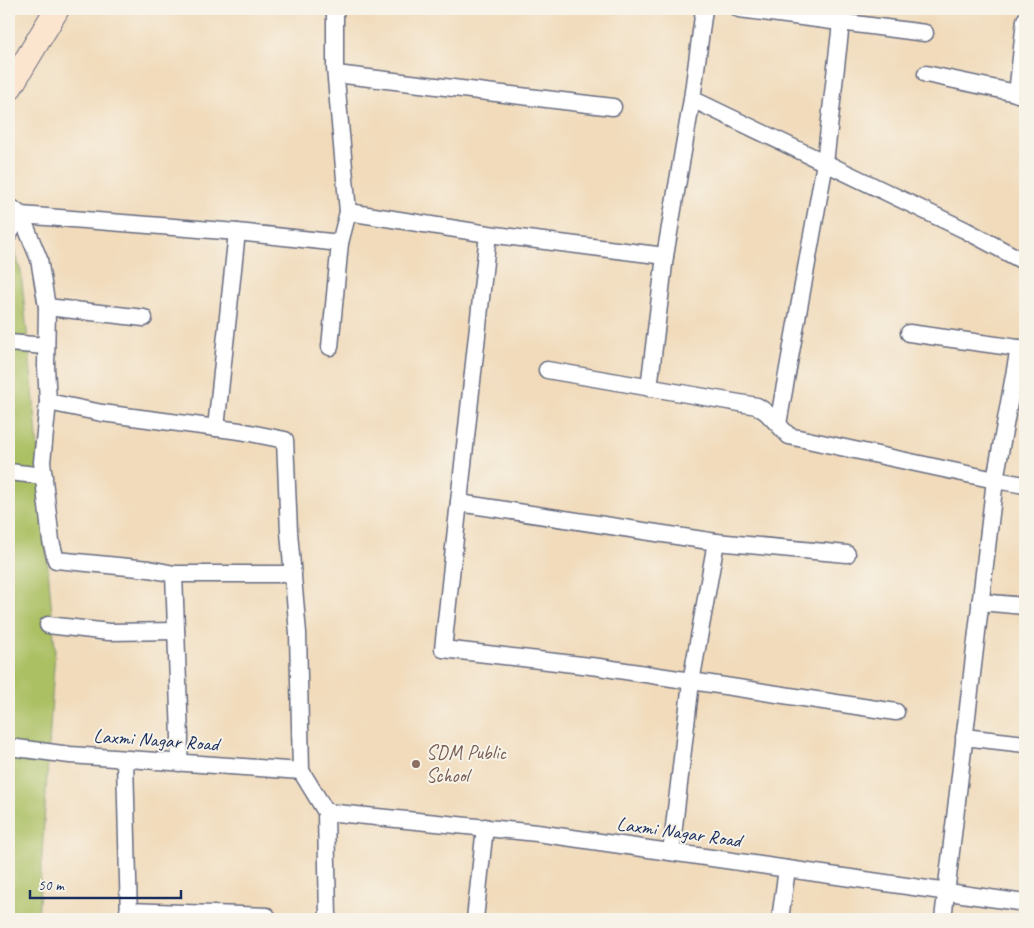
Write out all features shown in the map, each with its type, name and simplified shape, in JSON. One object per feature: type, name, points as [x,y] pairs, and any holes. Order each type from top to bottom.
[{"type":"street","points":[[9,89],[57,9]]},
{"type":"street","points":[[330,347],[340,243],[348,212],[336,74],[335,9]]},
{"type":"street","points":[[649,388],[665,256],[692,99],[704,9]]},
{"type":"street","points":[[739,9],[925,33]]},
{"type":"street","points":[[926,74],[1021,94],[1025,20]]},
{"type":"street","points":[[778,424],[825,163],[841,23]]},
{"type":"street","points":[[336,74],[613,107]]},
{"type":"street","points":[[692,99],[965,230],[1025,262]]},
{"type":"street","points":[[15,210],[340,243]]},
{"type":"street","points":[[9,234],[15,210]]},
{"type":"street","points":[[15,210],[39,259],[46,307],[48,402],[42,462],[51,541],[56,560],[149,569],[174,574],[292,574]]},
{"type":"street","points":[[348,212],[488,234],[665,256]]},
{"type":"street","points":[[216,428],[237,232]]},
{"type":"street","points":[[488,234],[443,649],[599,667],[896,712]]},
{"type":"street","points":[[46,307],[144,318]]},
{"type":"street","points":[[909,333],[1022,349],[994,480],[942,919]]},
{"type":"street","points":[[9,342],[46,346]]},
{"type":"street","points":[[547,370],[757,406],[766,412],[789,436],[1025,485]]},
{"type":"street","points":[[48,402],[102,413],[240,431],[285,440],[289,532],[298,633],[301,772],[326,812],[328,919]]},
{"type":"street","points":[[9,472],[44,476]]},
{"type":"street","points":[[459,502],[716,542],[847,554]]},
{"type":"street","points":[[671,852],[691,682],[716,542]]},
{"type":"street","points":[[174,574],[180,738],[179,763]]},
{"type":"street","points":[[980,602],[1025,606]]},
{"type":"street","points":[[48,625],[109,632],[176,631]]},
{"type":"street","points":[[964,737],[1025,744]]},
{"type":"street","name":"Laxmi Nagar Road","points":[[9,748],[70,756],[301,772]]},
{"type":"street","points":[[125,760],[128,915],[267,916]]},
{"type":"street","name":"Laxmi Nagar Road","points":[[326,812],[538,833],[1025,903]]},
{"type":"street","points":[[475,919],[485,827]]},
{"type":"street","points":[[780,919],[787,869]]},
{"type":"green space","points":[[9,231],[21,272],[55,650],[38,919],[9,919]]},
{"type":"place","name":"SDM Public School","points":[[416,764]]}]
